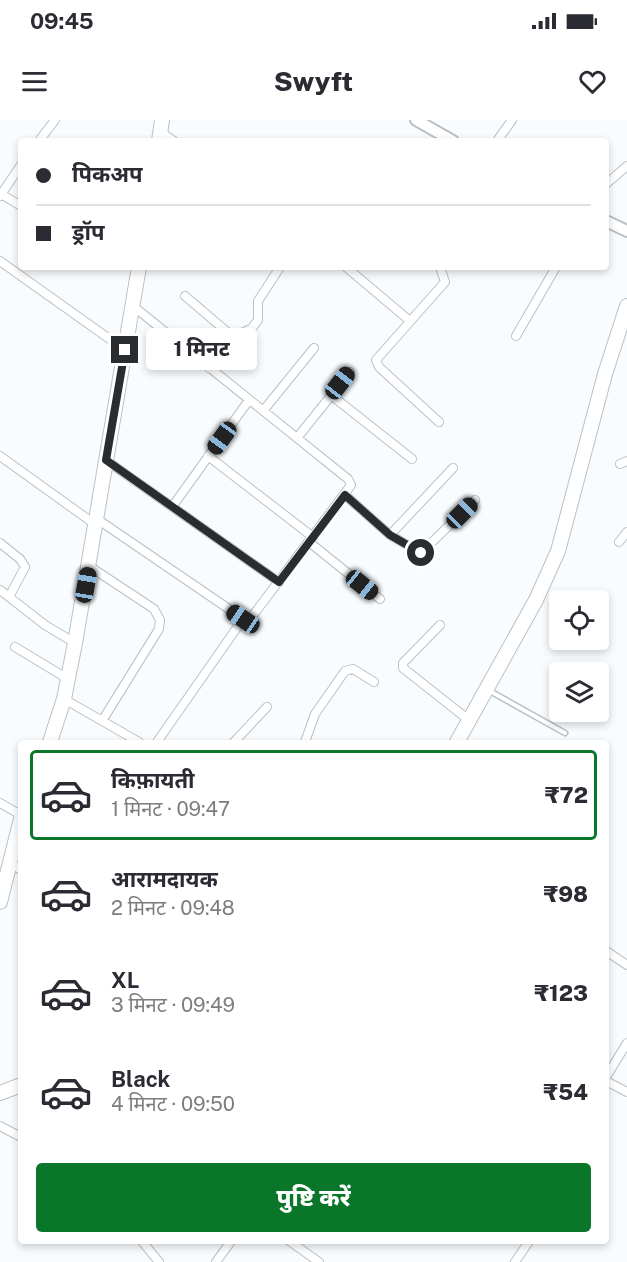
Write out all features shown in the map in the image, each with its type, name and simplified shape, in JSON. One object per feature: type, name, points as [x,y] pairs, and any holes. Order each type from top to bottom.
[{"type":"highway","points":[[51,740],[64,699],[75,643],[139,270]]},
{"type":"highway","points":[[458,740],[536,600],[558,551],[605,374],[627,306]]},
{"type":"highway","points":[[0,902],[15,866],[18,842]]},
{"type":"street","points":[[41,138],[55,120]]},
{"type":"street","points":[[416,120],[448,138]]},
{"type":"street","points":[[499,138],[512,120]]},
{"type":"street","points":[[609,181],[627,166]]},
{"type":"street","points":[[18,170],[1,195],[18,204]]},
{"type":"street","points":[[609,222],[627,231]]},
{"type":"street","points":[[0,261],[125,350]]},
{"type":"street","points":[[209,368],[232,338],[249,330],[258,320],[258,302],[278,270]]},
{"type":"street","points":[[350,270],[410,321]]},
{"type":"street","points":[[439,422],[377,363],[378,355],[445,282],[441,270]]},
{"type":"street","points":[[516,336],[554,270]]},
{"type":"street","points":[[185,296],[228,331],[232,338]]},
{"type":"street","points":[[0,456],[243,619],[248,622],[252,620],[351,485],[348,479],[133,306]]},
{"type":"street","points":[[263,411],[314,348]]},
{"type":"street","points":[[297,438],[350,372]]},
{"type":"street","points":[[331,395],[412,459]]},
{"type":"street","points":[[172,507],[249,400]]},
{"type":"street","points":[[208,456],[311,539],[380,599]]},
{"type":"street","points":[[106,460],[279,582]]},
{"type":"street","points":[[390,535],[453,468]]},
{"type":"street","points":[[345,495],[390,535],[421,553],[475,500]]},
{"type":"street","points":[[619,542],[627,532]]},
{"type":"street","points":[[0,543],[20,559],[25,567],[9,597]]},
{"type":"street","points":[[89,566],[154,609],[160,620],[159,629],[102,721]]},
{"type":"street","points":[[0,590],[75,643]]},
{"type":"street","points":[[158,740],[243,619]]},
{"type":"street","points":[[440,625],[403,663],[403,668],[470,721]]},
{"type":"street","points":[[15,646],[68,679]]},
{"type":"street","points":[[306,740],[315,714],[345,671],[353,669],[374,682]]},
{"type":"street","points":[[64,699],[135,740]]},
{"type":"street","points":[[236,740],[267,706]]},
{"type":"street","points":[[0,804],[18,815]]},
{"type":"street","points":[[609,953],[627,965]]},
{"type":"street","points":[[609,1074],[627,1043]]},
{"type":"street","points":[[609,1081],[627,1092]]},
{"type":"street","points":[[0,1126],[18,1135]]},
{"type":"street","points":[[144,1244],[159,1262]]},
{"type":"street","points":[[216,1262],[229,1244]]},
{"type":"street","points":[[294,1244],[320,1262]]},
{"type":"street","points":[[516,1262],[527,1244]]},
{"type":"lane","points":[[487,690],[565,733]]},
{"type":"route","points":[[125,350],[106,460],[279,582],[345,495],[390,535],[421,553]]}]
